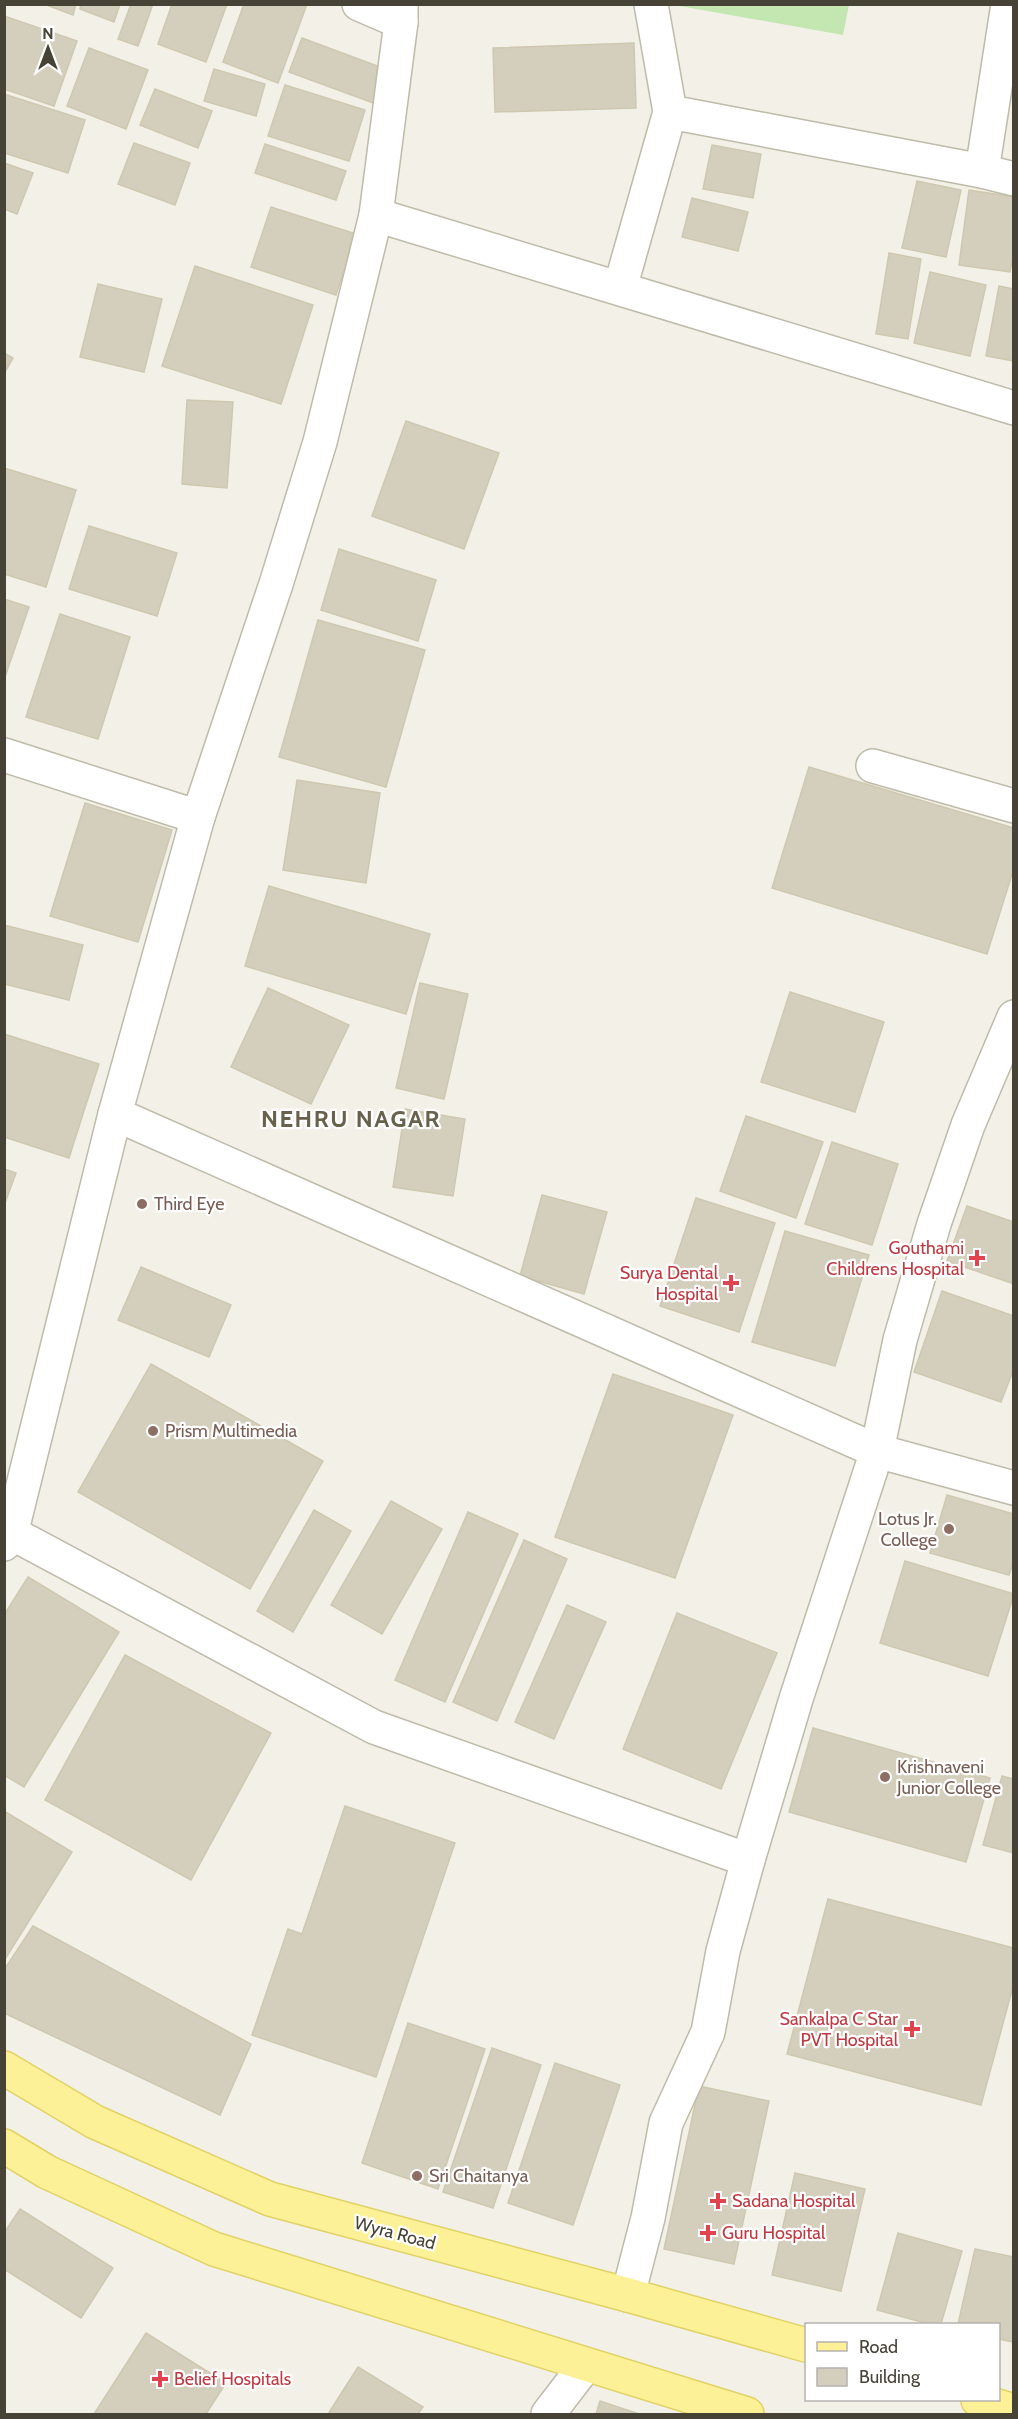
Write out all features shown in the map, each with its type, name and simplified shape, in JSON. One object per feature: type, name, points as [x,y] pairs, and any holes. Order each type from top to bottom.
[{"type":"main road","name":"Wyra Road","points":[[4,2068],[95,2122],[270,2199],[805,2344]]},
{"type":"main road","points":[[4,2146],[46,2172],[214,2249],[747,2415]]},
{"type":"main road","points":[[981,2401],[1014,2411]]},
{"type":"street","points":[[359,4],[401,13],[376,215],[320,442],[276,584],[198,817],[115,1114],[7,1536],[374,1727],[747,1860]]},
{"type":"street","points":[[620,288],[670,112],[651,4]]},
{"type":"street","points":[[982,171],[1008,4]]},
{"type":"street","points":[[670,112],[1014,179]]},
{"type":"street","points":[[376,215],[1014,408]]},
{"type":"street","points":[[4,755],[198,817]]},
{"type":"street","points":[[873,766],[1014,806]]},
{"type":"street","points":[[628,2295],[648,2218],[666,2123],[708,2032],[723,1952],[747,1860],[796,1699],[877,1451],[900,1340],[934,1224],[968,1125],[1013,1023]]},
{"type":"street","points":[[115,1114],[877,1451],[1014,1488]]},
{"type":"street","points":[[548,2415],[585,2366]]},
{"type":"green space","points":[[674,4],[849,5],[843,35]]},
{"type":"building","points":[[44,4],[76,4],[73,15]]},
{"type":"building","points":[[81,4],[120,4],[114,22],[80,9]]},
{"type":"building","points":[[131,4],[153,4],[138,46],[118,39]]},
{"type":"building","points":[[172,4],[227,4],[206,62],[158,44]]},
{"type":"building","points":[[244,4],[307,4],[278,83],[223,62]]},
{"type":"building","points":[[4,16],[77,41],[54,106],[4,89]]},
{"type":"building","points":[[302,38],[388,70],[376,104],[289,72]]},
{"type":"building","points":[[634,43],[636,108],[495,112],[493,48]]},
{"type":"building","points":[[89,48],[148,70],[126,129],[67,106]]},
{"type":"building","points":[[214,69],[265,84],[256,116],[204,101]]},
{"type":"building","points":[[285,85],[365,110],[349,161],[268,136]]},
{"type":"building","points":[[155,89],[212,111],[198,148],[140,125]]},
{"type":"building","points":[[4,94],[85,120],[68,173],[4,153]]},
{"type":"building","points":[[134,143],[190,163],[175,205],[118,184]]},
{"type":"building","points":[[265,144],[346,171],[336,200],[255,173]]},
{"type":"building","points":[[712,145],[761,154],[753,198],[703,189]]},
{"type":"building","points":[[4,163],[33,173],[17,214],[4,209]]},
{"type":"building","points":[[917,181],[961,190],[946,257],[902,248]]},
{"type":"building","points":[[969,190],[1014,197],[1014,250],[1010,272],[959,265]]},
{"type":"building","points":[[692,198],[748,212],[738,251],[682,237]]},
{"type":"building","points":[[271,207],[356,234],[336,295],[251,267]]},
{"type":"building","points":[[889,253],[921,259],[908,339],[876,334]]},
{"type":"building","points":[[195,266],[313,305],[281,404],[162,366]]},
{"type":"building","points":[[930,272],[986,285],[970,356],[914,343]]},
{"type":"building","points":[[98,284],[162,299],[144,372],[80,357]]},
{"type":"building","points":[[999,286],[1014,289],[1014,361],[986,356]]},
{"type":"building","points":[[4,353],[13,358],[4,374]]},
{"type":"building","points":[[187,400],[233,402],[227,488],[182,484]]},
{"type":"building","points":[[406,421],[499,453],[464,549],[372,516]]},
{"type":"building","points":[[4,468],[76,490],[46,587],[4,574]]},
{"type":"building","points":[[89,526],[177,553],[157,616],[69,589]]},
{"type":"building","points":[[339,549],[436,580],[418,641],[321,610]]},
{"type":"building","points":[[4,599],[29,607],[4,680]]},
{"type":"building","points":[[60,614],[130,637],[98,739],[26,717]]},
{"type":"building","points":[[318,620],[425,650],[386,787],[279,757]]},
{"type":"building","points":[[809,767],[1014,828],[1014,868],[987,954],[772,888]]},
{"type":"building","points":[[297,780],[380,793],[366,883],[283,870]]},
{"type":"building","points":[[85,803],[172,830],[138,942],[50,916]]},
{"type":"building","points":[[269,886],[430,934],[406,1014],[245,966]]},
{"type":"building","points":[[4,925],[83,945],[69,1000],[4,984]]},
{"type":"building","points":[[420,983],[468,994],[444,1099],[396,1088]]},
{"type":"building","points":[[268,988],[349,1025],[311,1104],[231,1067]]},
{"type":"building","points":[[790,992],[884,1022],[855,1112],[761,1082]]},
{"type":"building","points":[[4,1034],[99,1064],[69,1158],[4,1137]]},
{"type":"building","points":[[405,1109],[465,1119],[453,1196],[393,1187]]},
{"type":"building","points":[[746,1116],[823,1142],[796,1218],[720,1191]]},
{"type":"building","points":[[832,1142],[898,1164],[872,1245],[805,1224]]},
{"type":"building","points":[[4,1169],[16,1173],[4,1206]]},
{"type":"building","points":[[542,1195],[607,1212],[584,1294],[520,1276]]},
{"type":"building","points":[[696,1198],[775,1223],[739,1332],[660,1306]]},
{"type":"building","points":[[967,1206],[1014,1222],[1014,1284],[947,1261]]},
{"type":"building","points":[[785,1231],[869,1255],[835,1366],[752,1342]]},
{"type":"building","points":[[141,1267],[231,1305],[209,1357],[118,1320]]},
{"type":"building","points":[[942,1291],[1014,1316],[1014,1368],[1001,1402],[914,1372]]},
{"type":"building","points":[[151,1364],[323,1461],[250,1589],[78,1492]]},
{"type":"building","points":[[613,1374],[733,1415],[675,1578],[555,1537]]},
{"type":"building","points":[[947,1495],[1014,1514],[1014,1561],[1009,1575],[930,1553]]},
{"type":"building","points":[[391,1501],[442,1529],[382,1634],[331,1605]]},
{"type":"building","points":[[314,1510],[351,1531],[293,1632],[257,1611]]},
{"type":"building","points":[[468,1512],[518,1534],[445,1702],[395,1680]]},
{"type":"building","points":[[524,1540],[567,1559],[497,1721],[453,1702]]},
{"type":"building","points":[[905,1561],[1014,1594],[988,1676],[880,1643]]},
{"type":"building","points":[[28,1577],[119,1632],[24,1787],[4,1775],[4,1615]]},
{"type":"building","points":[[567,1605],[606,1622],[554,1739],[515,1722]]},
{"type":"building","points":[[677,1613],[777,1653],[721,1789],[623,1749]]},
{"type":"building","points":[[125,1655],[271,1733],[191,1880],[45,1800]]},
{"type":"building","points":[[813,1728],[990,1778],[966,1862],[789,1812]]},
{"type":"building","points":[[1002,1776],[1014,1779],[1014,1853],[983,1845]]},
{"type":"building","points":[[345,1806],[455,1843],[376,2077],[252,2035],[288,1929],[302,1934]]},
{"type":"building","points":[[4,1811],[72,1852],[4,1961]]},
{"type":"building","points":[[828,1899],[1014,1948],[1014,1983],[981,2105],[787,2054]]},
{"type":"building","points":[[33,1926],[251,2044],[220,2115],[4,2013],[4,1970]]},
{"type":"building","points":[[408,2023],[485,2049],[438,2189],[362,2163]]},
{"type":"building","points":[[492,2048],[541,2065],[493,2208],[443,2192]]},
{"type":"building","points":[[555,2063],[620,2085],[573,2225],[508,2203]]},
{"type":"building","points":[[699,2086],[769,2101],[734,2264],[664,2249]]},
{"type":"building","points":[[795,2173],[865,2189],[841,2291],[772,2275]]},
{"type":"building","points":[[20,2209],[113,2268],[81,2318],[4,2269],[4,2233]]},
{"type":"building","points":[[898,2233],[962,2251],[941,2323],[925,2323],[877,2310]]},
{"type":"building","points":[[975,2249],[1014,2257],[1013,2342],[1000,2339],[1000,2323],[958,2323]]},
{"type":"building","points":[[146,2333],[226,2383],[206,2414],[94,2414]]},
{"type":"building","points":[[358,2367],[423,2407],[418,2414],[328,2414]]},
{"type":"building","points":[[600,2401],[639,2414],[596,2414]]},
{"type":"place","name":"Third Eye","points":[[142,1204]]},
{"type":"place","name":"Gouthami Childrens Hospital","points":[[977,1258]]},
{"type":"place","name":"Surya Dental Hospital","points":[[731,1283]]},
{"type":"place","name":"Prism Multimedia","points":[[153,1431]]},
{"type":"place","name":"Lotus Jr. College","points":[[949,1529]]},
{"type":"place","name":"Krishnaveni Junior College","points":[[885,1777]]},
{"type":"place","name":"Sankalpa C Star PVT Hospital","points":[[912,2029]]},
{"type":"place","name":"Sri Chaitanya","points":[[417,2176]]},
{"type":"place","name":"Sadana Hospital","points":[[718,2201]]},
{"type":"place","name":"Guru Hospital","points":[[708,2233]]},
{"type":"place","name":"Belief Hospitals","points":[[160,2379]]},
{"type":"district","name":"NEHRU NAGAR","points":[[351,1118]]}]
